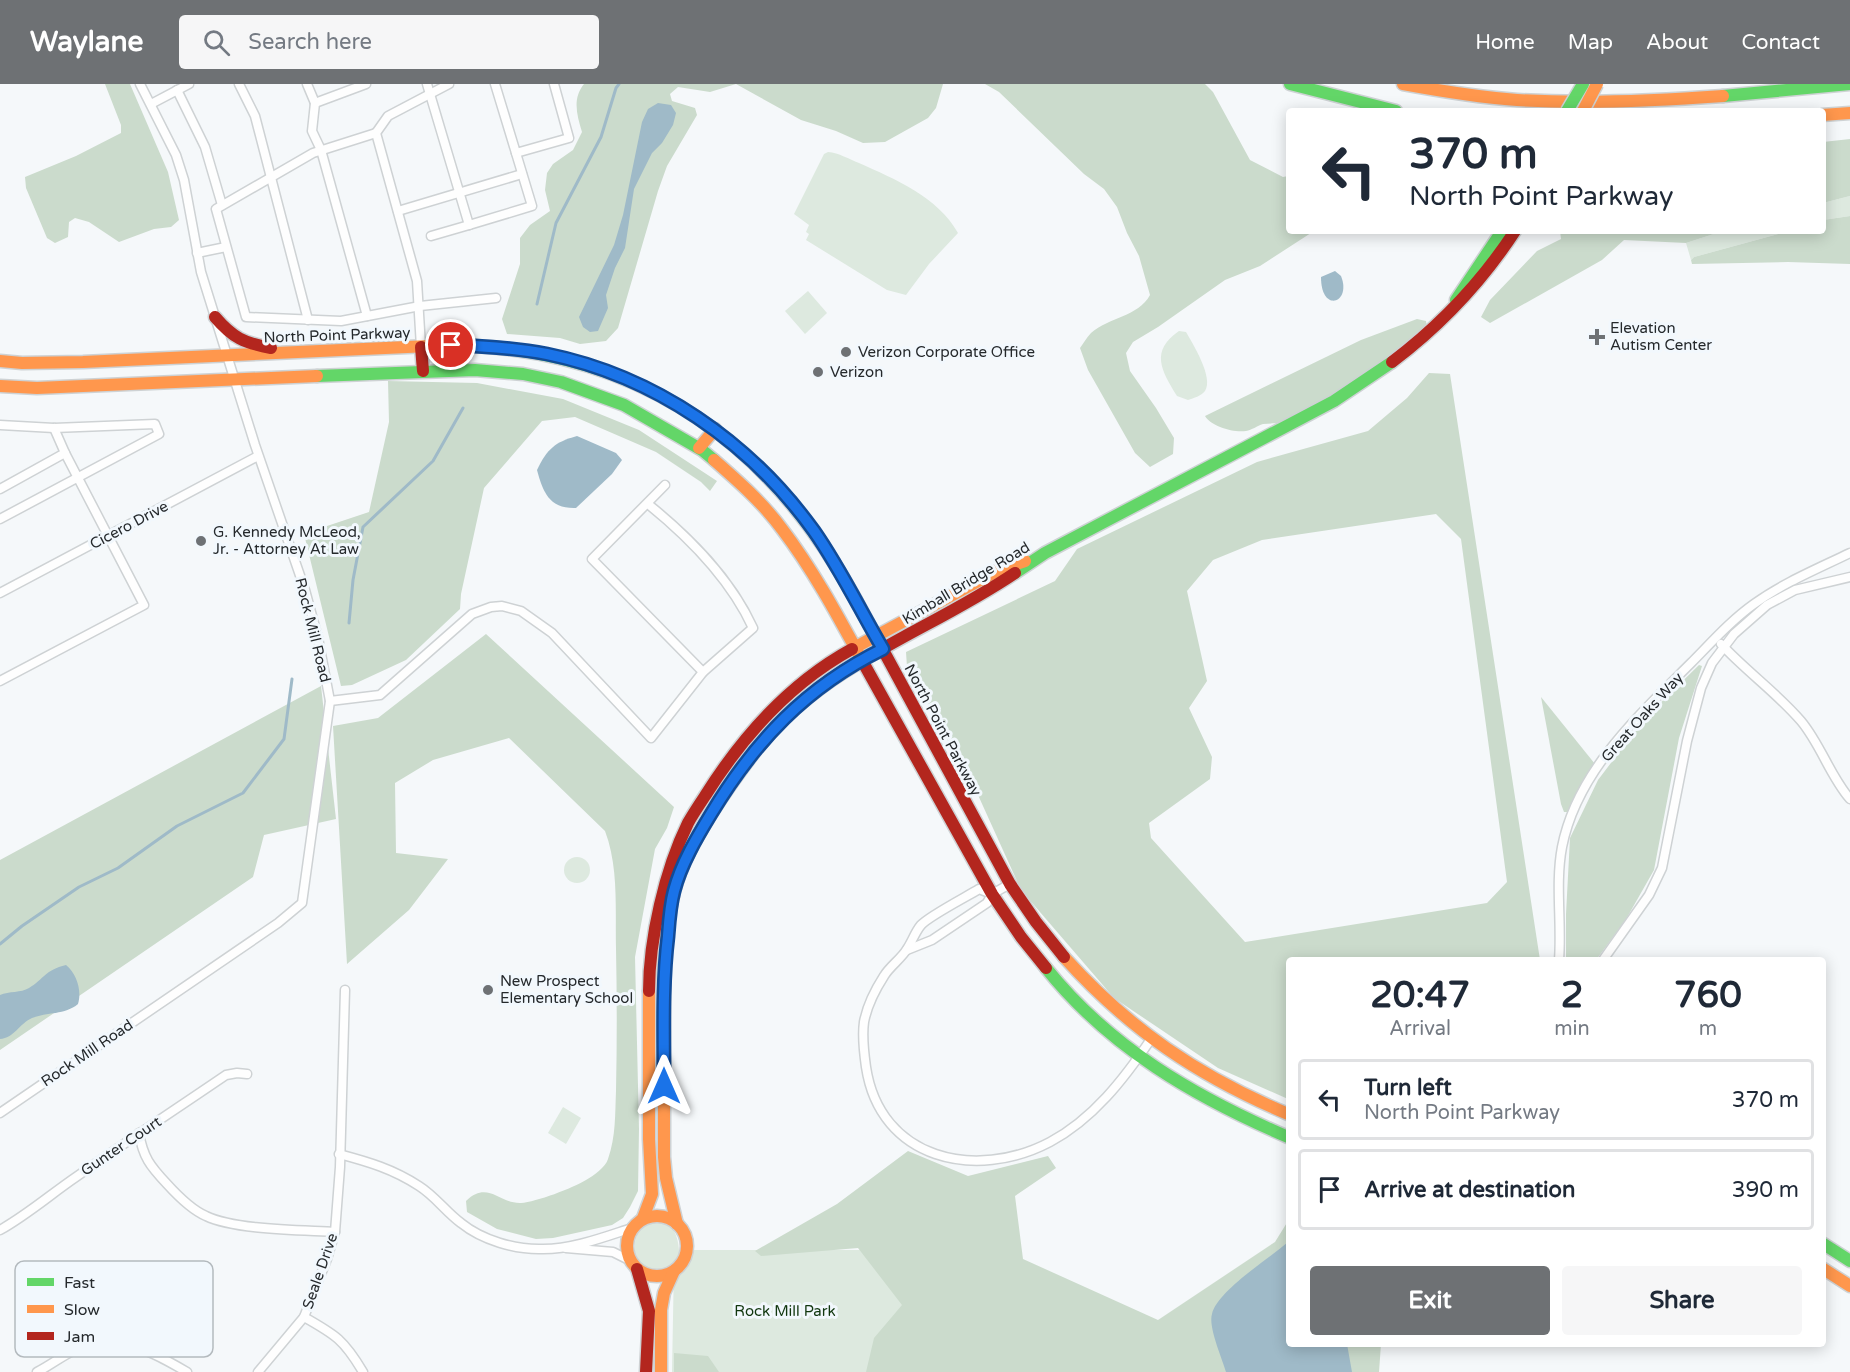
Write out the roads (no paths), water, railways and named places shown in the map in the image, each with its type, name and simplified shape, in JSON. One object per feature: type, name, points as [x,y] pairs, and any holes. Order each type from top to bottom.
[{"type":"main road","points":[[1290,84],[1383,108]]},
{"type":"main road","points":[[1403,84],[1515,100],[1593,103],[1679,100],[1850,84]]},
{"type":"main road","points":[[1569,108],[1583,84]]},
{"type":"main road","points":[[1585,108],[1597,84]]},
{"type":"main road","points":[[1826,115],[1850,113]]},
{"type":"main road","name":"Kimball Bridge Road","points":[[1439,322],[1500,234]]},
{"type":"main road","name":"Kimball Bridge Road","points":[[677,1224],[666,1178],[664,1145],[664,969],[674,890],[701,831],[724,792],[747,760],[802,701],[823,684],[861,660],[1008,578],[1045,554],[1369,381],[1416,346],[1486,275],[1513,234]]},
{"type":"main road","points":[[215,317],[228,334],[235,339],[244,343],[290,352]]},
{"type":"main road","name":"North Point Parkway","points":[[0,361],[45,363],[451,345],[500,347],[546,354],[586,364],[650,390],[683,408],[715,429],[746,454],[796,508],[824,546],[883,649],[1010,884],[1044,934],[1072,967],[1105,1001],[1151,1040],[1216,1082],[1286,1113]]},
{"type":"main road","points":[[421,347],[423,371]]},
{"type":"main road","points":[[0,386],[45,387],[490,370],[561,382],[624,405],[699,448],[745,487],[771,515],[815,579],[992,894],[1032,953],[1064,990],[1101,1026],[1139,1057],[1233,1114],[1286,1136]]},
{"type":"main road","points":[[699,448],[715,429]]},
{"type":"main road","name":"Kimball Bridge Road","points":[[644,1218],[652,1194],[649,1139],[649,962],[664,887],[688,823],[712,784],[753,730],[814,672],[997,572],[1045,554]]},
{"type":"main road","points":[[646,1372],[649,1311],[634,1265],[627,1252],[627,1242],[632,1228],[644,1218],[653,1215],[663,1216],[677,1224],[685,1235],[687,1245],[684,1259],[674,1271],[664,1293],[661,1310],[661,1372]]},
{"type":"main road","points":[[1826,1246],[1850,1261]]},
{"type":"main road","points":[[634,1265],[646,1274],[655,1276],[674,1271]]},
{"type":"main road","points":[[1826,1271],[1850,1286]]},
{"type":"street","name":"Rock Mill Road","points":[[0,1113],[278,922],[302,903],[330,700],[318,638],[304,590],[258,456],[197,253],[184,180],[176,155],[140,84]]},
{"type":"street","points":[[151,105],[189,84]]},
{"type":"street","points":[[239,84],[255,116],[308,320]]},
{"type":"street","points":[[307,84],[315,103],[312,131],[321,150],[367,316]]},
{"type":"street","points":[[315,103],[366,84]]},
{"type":"street","points":[[427,84],[469,225]]},
{"type":"street","points":[[449,84],[388,116],[376,133],[321,150],[216,209],[246,317],[341,321],[420,306],[496,298]]},
{"type":"street","points":[[431,236],[532,206],[495,84]]},
{"type":"street","points":[[516,153],[569,138],[554,84]]},
{"type":"street","points":[[177,90],[205,147],[222,205]]},
{"type":"street","points":[[376,133],[417,281],[421,347]]},
{"type":"street","points":[[398,211],[522,174]]},
{"type":"street","points":[[197,253],[226,246]]},
{"type":"street","points":[[0,425],[54,428],[155,424],[159,434],[0,519]]},
{"type":"street","points":[[0,681],[144,605],[54,428]]},
{"type":"street","points":[[0,489],[65,453]]},
{"type":"street","name":"Cicero Drive","points":[[0,593],[258,456]]},
{"type":"street","points":[[665,485],[592,559],[703,672]]},
{"type":"street","points":[[330,700],[380,695],[472,614],[491,607],[502,606],[521,611],[552,633],[651,738],[703,672],[753,628],[727,581],[678,528],[648,504]]},
{"type":"street","name":"Great Oaks Way","points":[[1559,957],[1558,913],[1562,848],[1569,820],[1584,788],[1605,755],[1715,638],[1753,605],[1780,587],[1850,553]]},
{"type":"street","name":"Great Oaks Way","points":[[1605,957],[1630,924],[1657,881],[1666,848],[1687,741],[1697,702],[1712,663],[1723,647],[1755,614],[1781,597],[1808,586],[1850,577]]},
{"type":"street","points":[[1715,638],[1801,721],[1850,799]]},
{"type":"street","points":[[906,951],[932,939],[987,903],[992,894],[1010,884]]},
{"type":"street","points":[[992,894],[979,890],[922,924],[906,951],[884,976],[870,1001],[864,1023],[867,1078],[874,1098],[895,1128],[925,1152],[958,1161],[1004,1158],[1033,1150],[1052,1141],[1092,1112],[1113,1091],[1151,1040]]},
{"type":"street","points":[[345,990],[339,1154],[393,1170],[422,1188],[462,1224],[487,1237],[528,1249],[562,1248],[613,1252],[634,1265]]},
{"type":"street","name":"Gunter Court","points":[[0,1230],[25,1215],[139,1133],[226,1076],[237,1073],[247,1074]]},
{"type":"street","points":[[139,1133],[142,1153],[158,1175],[206,1216],[232,1223],[334,1232]]},
{"type":"street","name":"Seale Drive","points":[[258,1372],[304,1317],[323,1268],[334,1232],[339,1154]]},
{"type":"street","points":[[562,1248],[632,1228]]},
{"type":"street","points":[[304,1317],[336,1335],[352,1353],[363,1372]]},
{"type":"street","points":[[36,1372],[62,1357]]},
{"type":"street","points":[[162,1357],[187,1372]]},
{"type":"water","points":[[658,103],[671,105],[676,113],[673,125],[662,143],[652,153],[634,189],[625,248],[606,295],[608,308],[598,331],[590,332],[583,327],[579,317],[614,245],[623,215],[642,122],[648,109]]},
{"type":"water","points":[[1335,271],[1341,276],[1343,293],[1340,298],[1330,300],[1322,289],[1321,277]]},
{"type":"water","points":[[577,436],[616,453],[622,460],[612,474],[576,508],[567,508],[549,498],[537,470],[552,447]]},
{"type":"water","points":[[66,965],[78,983],[78,1004],[62,1012],[32,1018],[9,1036],[0,1039],[0,995],[26,990],[49,972]]},
{"type":"water","points":[[1286,1244],[1286,1347],[1348,1347],[1352,1372],[1226,1372],[1212,1327],[1212,1314],[1223,1295]]},
{"type":"waterway","points":[[537,304],[556,223],[601,137],[619,84]]},
{"type":"waterway","points":[[349,623],[353,580],[363,527],[433,461],[463,408]]},
{"type":"waterway","points":[[0,944],[79,887],[118,868],[177,826],[243,793],[284,739],[292,679]]},
{"type":"place","name":"Elevation Autism Center","points":[[1597,337]]},
{"type":"place","name":"Verizon Corporate Office","points":[[846,352]]},
{"type":"place","name":"Verizon","points":[[818,372]]},
{"type":"place","name":"G. Kennedy McLeod, Jr. - Attorney At Law","points":[[201,541]]},
{"type":"place","name":"New Prospect Elementary School","points":[[488,990]]},
{"type":"park label","name":"Rock Mill Park","points":[[785,1311]]}]
